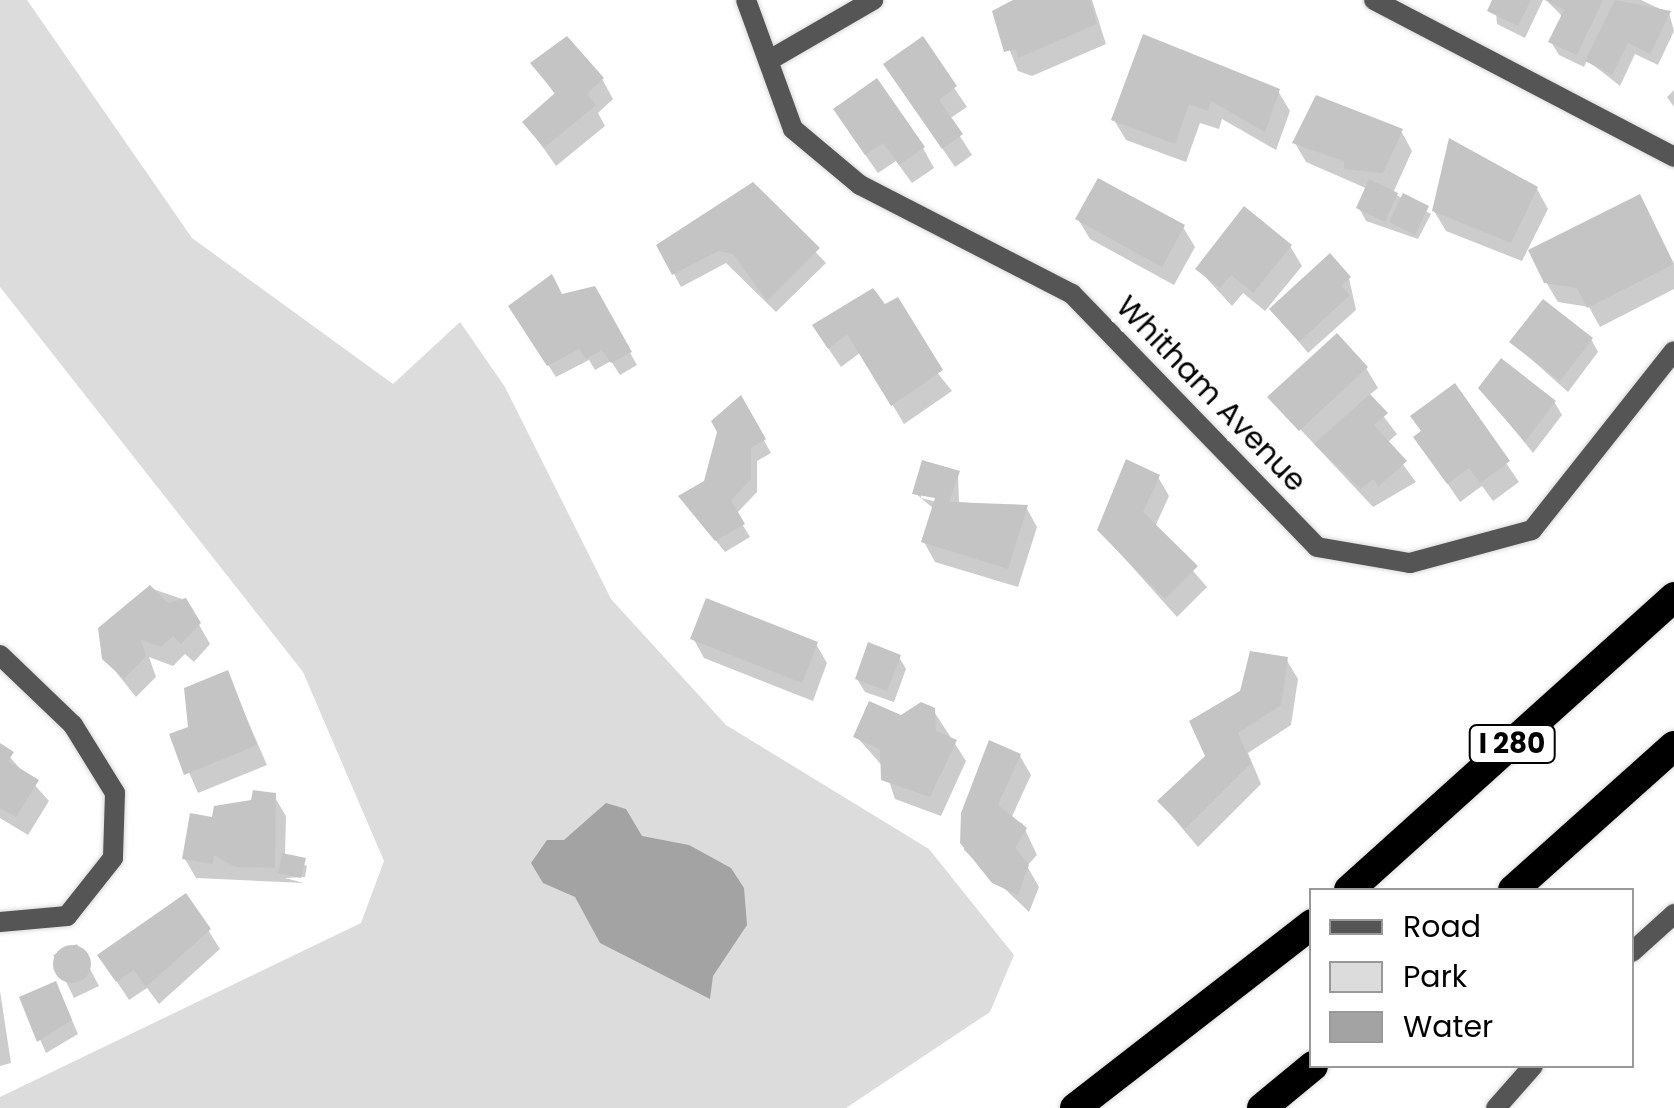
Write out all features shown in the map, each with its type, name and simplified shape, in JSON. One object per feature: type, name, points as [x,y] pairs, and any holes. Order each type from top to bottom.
[{"type":"highway","name":"I 280","points":[[1351,888],[1674,598]]},
{"type":"highway","points":[[1515,888],[1674,746]]},
{"type":"highway","points":[[1075,1108],[1309,926]]},
{"type":"highway","points":[[1262,1108],[1311,1068]]},
{"type":"street","name":"Whitham Avenue","points":[[746,0],[773,58],[793,129],[860,184],[1072,294],[1317,546],[1410,563],[1532,530],[1674,351]]},
{"type":"street","points":[[773,58],[873,0]]},
{"type":"street","points":[[1374,0],[1674,157]]},
{"type":"street","points":[[0,656],[73,725],[115,793],[112,858],[67,916],[0,922]]},
{"type":"street","points":[[1634,950],[1674,914]]},
{"type":"street","points":[[1496,1108],[1531,1068]]},
{"type":"green space","points":[[0,0],[27,0],[192,238],[393,384],[460,322],[505,387],[611,599],[726,725],[929,849],[1014,955],[990,1012],[846,1108],[0,1108],[0,1097],[361,923],[384,861],[303,672],[0,287]]},
{"type":"water","points":[[606,803],[626,809],[642,836],[689,845],[731,868],[744,888],[747,925],[713,976],[710,999],[600,943],[575,897],[543,883],[531,863],[547,840],[564,840]]},
{"type":"building","points":[[1013,0],[1090,0],[1097,24],[1018,58],[1016,49],[1004,52],[992,11]]},
{"type":"building","points":[[1492,0],[1531,0],[1518,26],[1487,11]]},
{"type":"building","points":[[1545,0],[1603,0],[1577,55],[1548,42],[1564,10]]},
{"type":"building","points":[[1615,0],[1671,11],[1650,54],[1628,43],[1612,75],[1585,61]]},
{"type":"building","points":[[1143,34],[1280,89],[1265,132],[1211,101],[1208,111],[1189,104],[1175,144],[1111,120]]},
{"type":"building","points":[[567,36],[604,78],[587,94],[596,105],[544,148],[522,122],[555,93],[530,63]]},
{"type":"building","points":[[923,36],[957,86],[939,100],[963,134],[942,149],[883,64]]},
{"type":"building","points":[[877,78],[925,147],[899,165],[883,143],[865,155],[833,109]]},
{"type":"building","points":[[1316,95],[1403,129],[1383,173],[1344,169],[1344,161],[1292,143]]},
{"type":"building","points":[[1449,138],[1538,187],[1511,243],[1432,211]]},
{"type":"building","points":[[1098,178],[1185,225],[1162,267],[1075,219]]},
{"type":"building","points":[[1369,179],[1398,193],[1385,222],[1356,208]]},
{"type":"building","points":[[753,182],[820,248],[767,301],[733,254],[718,251],[672,275],[656,245]]},
{"type":"building","points":[[1403,193],[1429,206],[1415,235],[1389,222]]},
{"type":"building","points":[[1640,194],[1674,264],[1587,308],[1577,288],[1544,283],[1528,250]]},
{"type":"building","points":[[1244,206],[1292,245],[1253,293],[1231,275],[1220,288],[1195,269]]},
{"type":"building","points":[[1330,253],[1351,277],[1341,286],[1350,295],[1299,342],[1269,309]]},
{"type":"building","points":[[552,274],[562,294],[595,286],[632,352],[611,363],[602,350],[586,359],[579,349],[547,366],[508,306]]},
{"type":"building","points":[[873,288],[885,304],[898,297],[943,370],[891,406],[847,334],[828,349],[812,325]]},
{"type":"building","points":[[1543,299],[1593,338],[1560,381],[1509,342]]},
{"type":"building","points":[[1337,333],[1368,367],[1299,431],[1267,397]]},
{"type":"building","points":[[1501,358],[1556,401],[1525,442],[1478,388]]},
{"type":"building","points":[[1455,383],[1510,461],[1480,483],[1469,468],[1447,484],[1413,437],[1421,431],[1410,416]]},
{"type":"building","points":[[1370,394],[1388,413],[1374,425],[1407,461],[1379,486],[1373,479],[1361,489],[1314,444]]},
{"type":"building","points":[[741,395],[766,439],[751,448],[751,479],[731,500],[745,524],[715,541],[678,496],[704,481],[717,432],[711,421]]},
{"type":"building","points":[[1126,459],[1160,475],[1143,512],[1198,566],[1165,599],[1097,530]]},
{"type":"building","points":[[922,460],[960,471],[949,502],[1028,505],[1008,569],[921,542],[935,498],[912,494]]},
{"type":"building","points":[[150,585],[168,603],[186,598],[201,623],[181,644],[173,636],[161,647],[141,640],[146,656],[124,679],[102,659],[98,628]]},
{"type":"building","points":[[706,598],[818,642],[802,683],[690,639]]},
{"type":"building","points":[[868,642],[901,655],[887,691],[855,679]]},
{"type":"building","points":[[1250,651],[1288,657],[1281,705],[1238,733],[1251,763],[1185,829],[1157,801],[1205,756],[1189,721],[1240,691]]},
{"type":"building","points":[[228,670],[257,745],[184,775],[169,734],[188,727],[184,688]]},
{"type":"building","points":[[869,701],[901,715],[921,702],[935,708],[936,731],[957,740],[930,797],[881,780],[880,749],[853,737]]},
{"type":"building","points":[[989,740],[1021,754],[998,805],[1027,828],[1015,848],[1029,865],[1018,895],[992,883],[960,843],[961,813]]},
{"type":"building","points":[[0,743],[14,752],[8,761],[39,780],[16,817],[0,808]]},
{"type":"building","points":[[253,790],[276,793],[275,868],[235,867],[214,855],[213,864],[182,859],[190,813],[212,817],[214,806],[251,800]]},
{"type":"building","points":[[282,853],[306,858],[301,878],[278,873]]},
{"type":"building","points":[[186,893],[211,929],[146,987],[134,970],[116,982],[97,955]]},
{"type":"building","points":[[72,945],[86,950],[91,964],[86,978],[72,983],[58,978],[53,964],[58,950]]},
{"type":"building","points":[[56,981],[72,1020],[37,1042],[19,997]]}]
